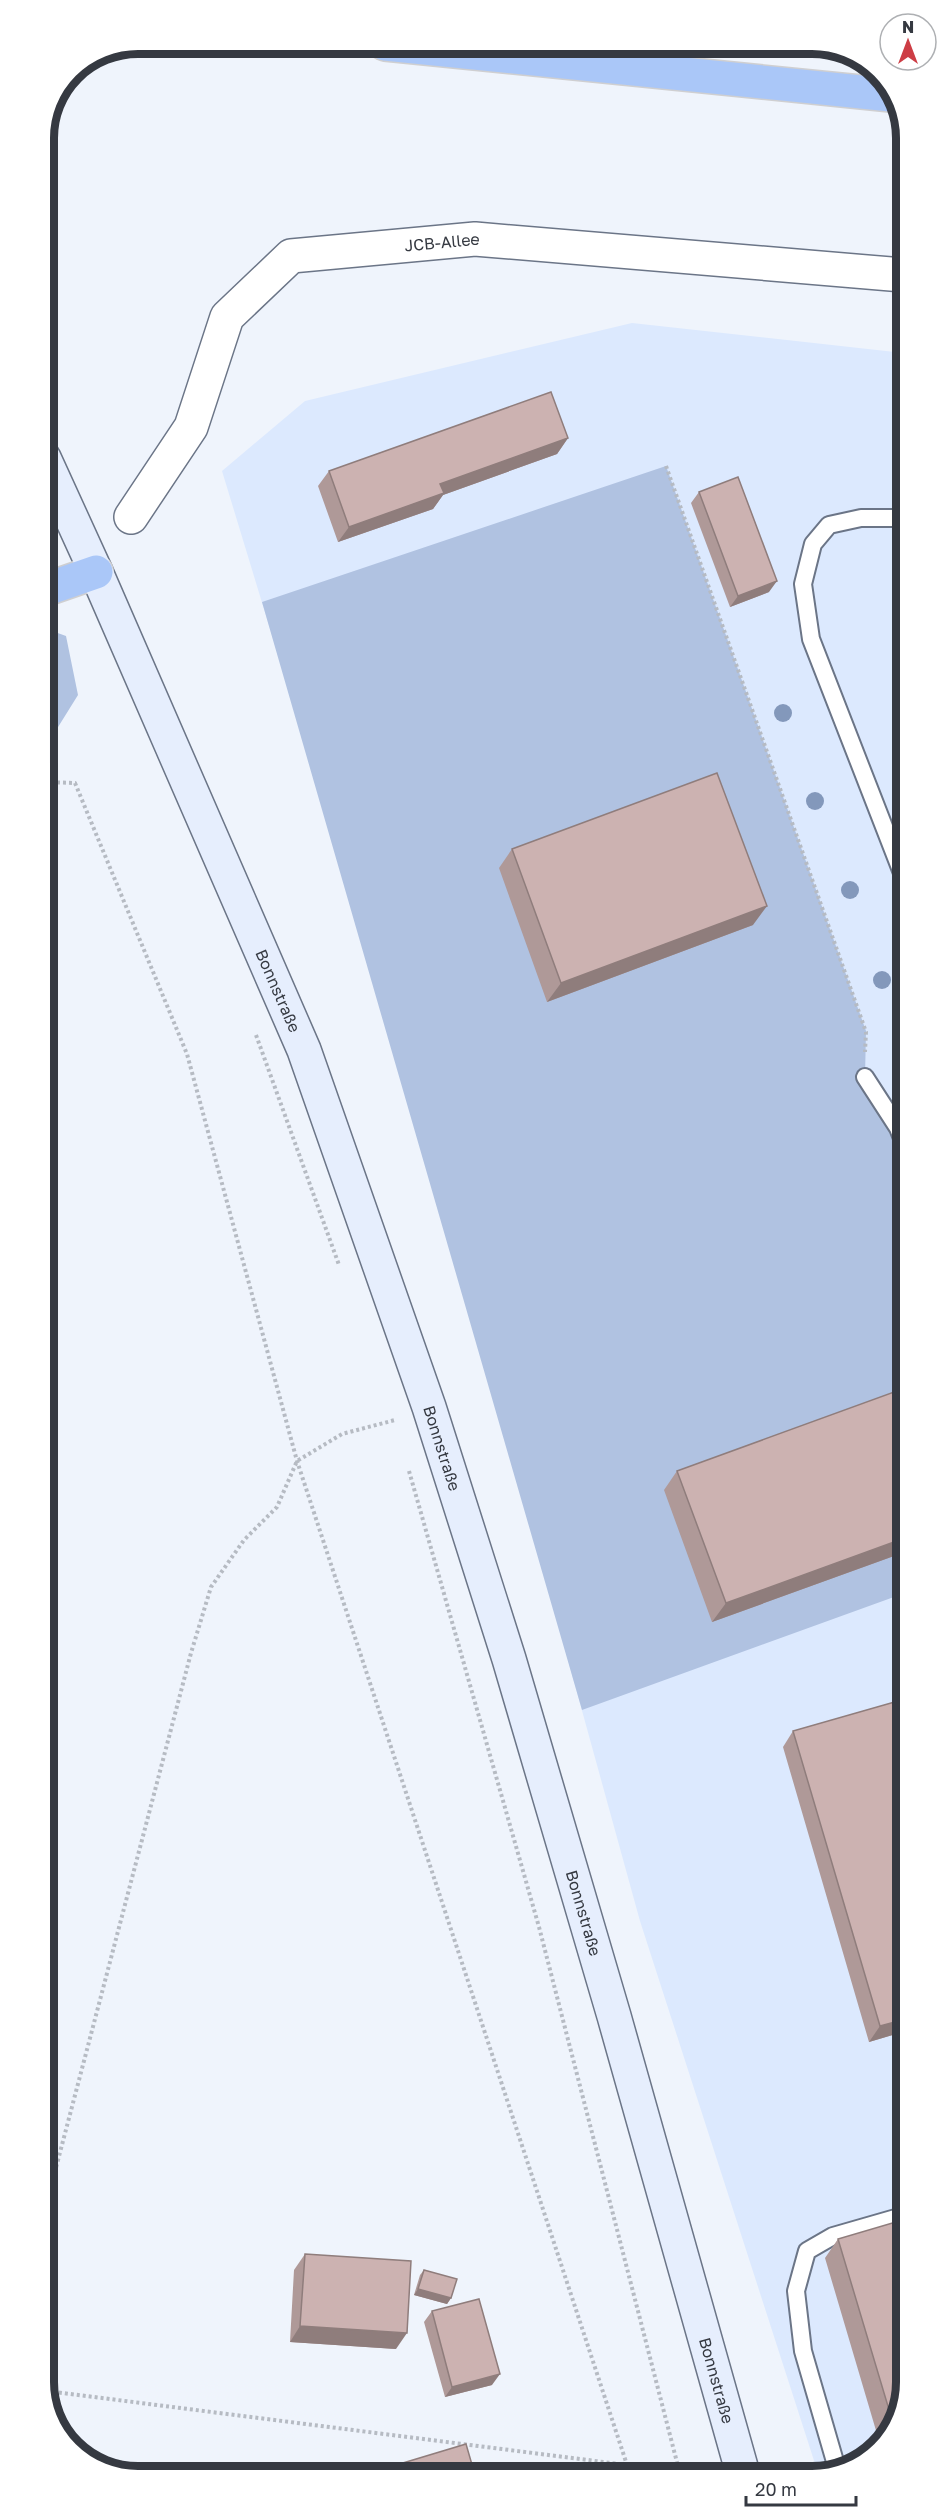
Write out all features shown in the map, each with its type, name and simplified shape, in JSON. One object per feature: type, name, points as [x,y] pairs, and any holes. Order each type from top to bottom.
[{"type":"highway","points":[[484,54],[884,94]]},
{"type":"highway","points":[[54,587],[96,572]]},
{"type":"main road","name":"Bonnstraße","points":[[54,480],[304,1050],[429,1407],[509,1659],[614,2016],[741,2466]]},
{"type":"street","name":"JCB-Allee","points":[[132,517],[191,427],[226,317],[291,256],[475,239],[896,274]]},
{"type":"lane","points":[[896,518],[861,518],[829,525],[813,544],[803,584],[811,639],[896,857]]},
{"type":"lane","points":[[865,1077],[896,1125]]},
{"type":"lane","points":[[835,2463],[803,2351],[796,2291],[807,2251],[833,2236],[896,2218]]},
{"type":"path","points":[[666,466],[866,1032],[865,1077]]},
{"type":"path","points":[[54,782],[75,783],[187,1053],[297,1461],[627,2465],[55,2392]]},
{"type":"path","points":[[252,1026],[340,1269]]},
{"type":"path","points":[[391,1410],[398,1432]]},
{"type":"path","points":[[54,2172],[191,1653],[211,1587],[244,1540],[277,1507],[297,1461],[342,1434],[395,1420]]},
{"type":"path","points":[[408,1466],[539,1927],[679,2466]]},
{"type":"shaded area","points":[[632,323],[896,352],[896,2382],[892,2409],[879,2433],[859,2452],[834,2463],[816,2466],[640,1921],[417,1112],[222,471],[305,401]]},
{"type":"shaded area","points":[[666,466],[866,1031],[865,1077],[896,1130],[896,1596],[582,1710],[262,602]]},
{"type":"shaded area","points":[[54,632],[66,636],[78,695],[54,734]]},
{"type":"building","points":[[551,392],[568,438],[440,484],[444,493],[349,527],[329,471]]},
{"type":"building","points":[[738,477],[777,581],[738,596],[699,492]]},
{"type":"building","points":[[717,773],[767,906],[561,983],[512,849]]},
{"type":"building","points":[[896,1391],[896,1541],[726,1603],[677,1471]]},
{"type":"building","points":[[896,1702],[896,2022],[880,2026],[793,1731]]},
{"type":"building","points":[[896,2222],[896,2382],[890,2413],[838,2239]]},
{"type":"building","points":[[305,2254],[411,2261],[407,2333],[300,2326]]},
{"type":"building","points":[[424,2270],[457,2279],[451,2298],[418,2289]]},
{"type":"building","points":[[479,2299],[500,2374],[452,2387],[432,2311]]},
{"type":"building","points":[[466,2444],[472,2466],[393,2466]]}]
